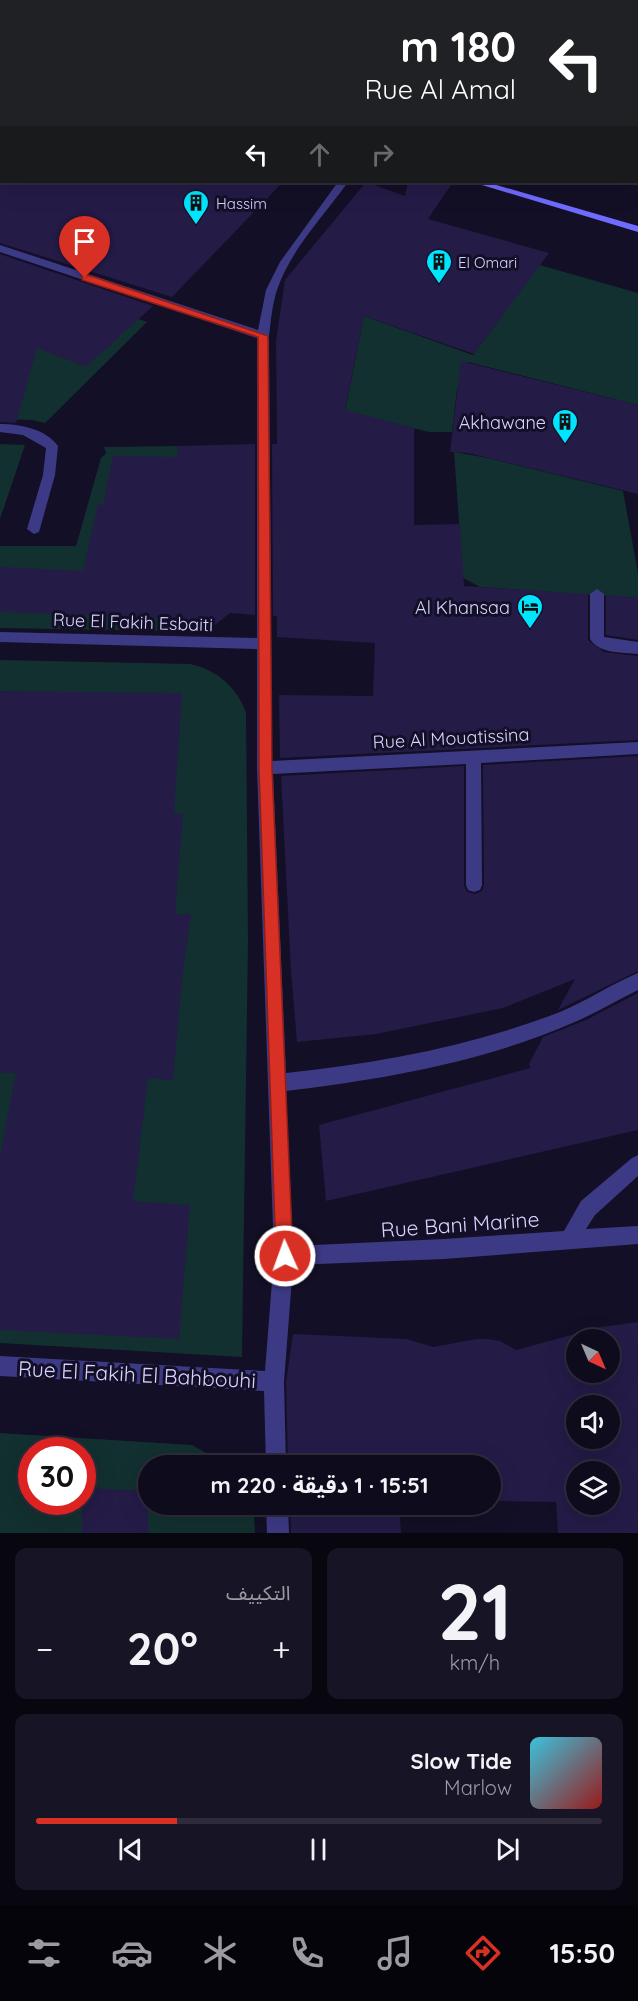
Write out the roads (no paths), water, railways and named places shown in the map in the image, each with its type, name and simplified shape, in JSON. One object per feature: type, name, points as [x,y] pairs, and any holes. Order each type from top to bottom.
[{"type":"street","points":[[276,1455],[274,1383],[285,1256],[266,768],[262,454],[263,336],[273,288],[286,262],[342,183]]},
{"type":"street","points":[[480,183],[638,229]]},
{"type":"street","points":[[0,248],[263,336]]},
{"type":"street","points":[[0,428],[16,428],[40,437],[52,446],[49,475],[34,529]]},
{"type":"street","points":[[597,594],[597,639],[604,644],[638,648]]},
{"type":"street","name":"Rue El Fakih Esbaiti","points":[[0,637],[266,644]]},
{"type":"street","name":"Rue Al Mouatissina","points":[[266,768],[638,748]]},
{"type":"street","points":[[473,757],[474,885]]},
{"type":"street","points":[[279,1083],[362,1074],[495,1042],[561,1020],[638,981]]},
{"type":"street","points":[[570,1238],[588,1208],[638,1164]]},
{"type":"street","name":"Rue Bani Marine","points":[[285,1256],[444,1249],[570,1238],[638,1235]]},
{"type":"street","name":"Rue El Fakih El Bahbouhi","points":[[0,1366],[274,1383]]},
{"type":"street","points":[[277,1515],[278,1533]]},
{"type":"place","name":"Hassim","points":[[196,226]]},
{"type":"place","name":"El Omari","points":[[439,285]]},
{"type":"place","name":"Akhawane","points":[[565,445]]},
{"type":"place","name":"Al Khansaa","points":[[530,630]]}]
